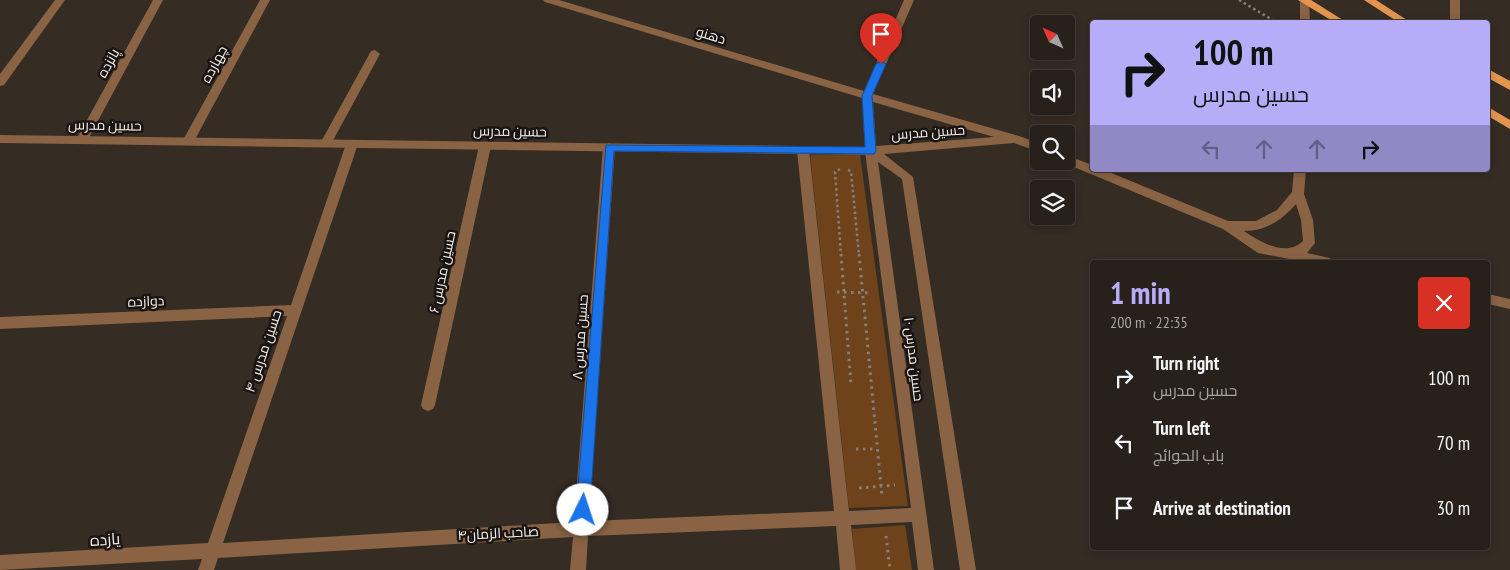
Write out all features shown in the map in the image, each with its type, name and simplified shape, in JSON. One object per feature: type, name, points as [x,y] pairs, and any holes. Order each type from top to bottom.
[{"type":"main road","points":[[1304,0],[1338,20]]},
{"type":"main road","points":[[1368,0],[1402,20]]},
{"type":"main road","points":[[1490,74],[1510,86]]},
{"type":"main road","points":[[1490,112],[1510,125]]},
{"type":"street","points":[[0,82],[60,0]]},
{"type":"street","name":"پانزده","points":[[82,140],[158,0]]},
{"type":"street","name":"چهارده","points":[[188,142],[265,0]]},
{"type":"street","name":"دهنو","points":[[548,0],[867,96]]},
{"type":"street","points":[[867,96],[908,0]]},
{"type":"street","points":[[1304,0],[1305,20]]},
{"type":"street","points":[[1455,0],[1455,20]]},
{"type":"street","points":[[326,144],[374,54]]},
{"type":"street","name":"حسین مدرس","points":[[867,96],[1030,144]]},
{"type":"street","name":"حسین مدرس ۱۰","points":[[867,96],[871,151],[926,570]]},
{"type":"street","name":"حسین مدرس","points":[[0,139],[871,151],[1019,140]]},
{"type":"street","name":"حسین مدرس ۴","points":[[206,570],[352,144]]},
{"type":"street","name":"حسین مدرس ۶","points":[[428,405],[485,146]]},
{"type":"street","name":"حسین مدرس ۸","points":[[578,570],[609,148]]},
{"type":"street","points":[[803,150],[848,570]]},
{"type":"street","points":[[871,151],[906,177],[968,570]]},
{"type":"street","points":[[1075,163],[1090,169]]},
{"type":"street","points":[[1097,172],[1227,226],[1262,249],[1316,260]]},
{"type":"street","points":[[1283,253],[1302,250],[1309,243],[1307,220],[1298,194],[1300,172]]},
{"type":"street","points":[[1227,226],[1258,226],[1281,213],[1298,194]]},
{"type":"street","points":[[1490,299],[1510,304]]},
{"type":"street","name":"دوازده","points":[[0,323],[294,310]]},
{"type":"street","name":"صاحب الزمان۴","points":[[212,550],[582,529],[918,515]]},
{"type":"street","name":"یازده","points":[[0,563],[212,550]]},
{"type":"path","points":[[1239,0],[1273,20]]},
{"type":"path","points":[[852,390],[835,172],[842,168],[851,171],[883,516],[890,570]]},
{"type":"path","points":[[819,292],[889,292]]},
{"type":"path","points":[[855,439],[857,459]]},
{"type":"path","points":[[856,449],[877,449]]},
{"type":"path","points":[[858,478],[861,516]]},
{"type":"path","points":[[840,490],[914,483]]},
{"type":"shaded area","points":[[810,155],[860,155],[908,506],[849,508]]},
{"type":"shaded area","points":[[905,525],[912,570],[855,570],[852,529]]},
{"type":"route","points":[[583,510],[609,148],[871,151],[867,96],[881,64]]}]
